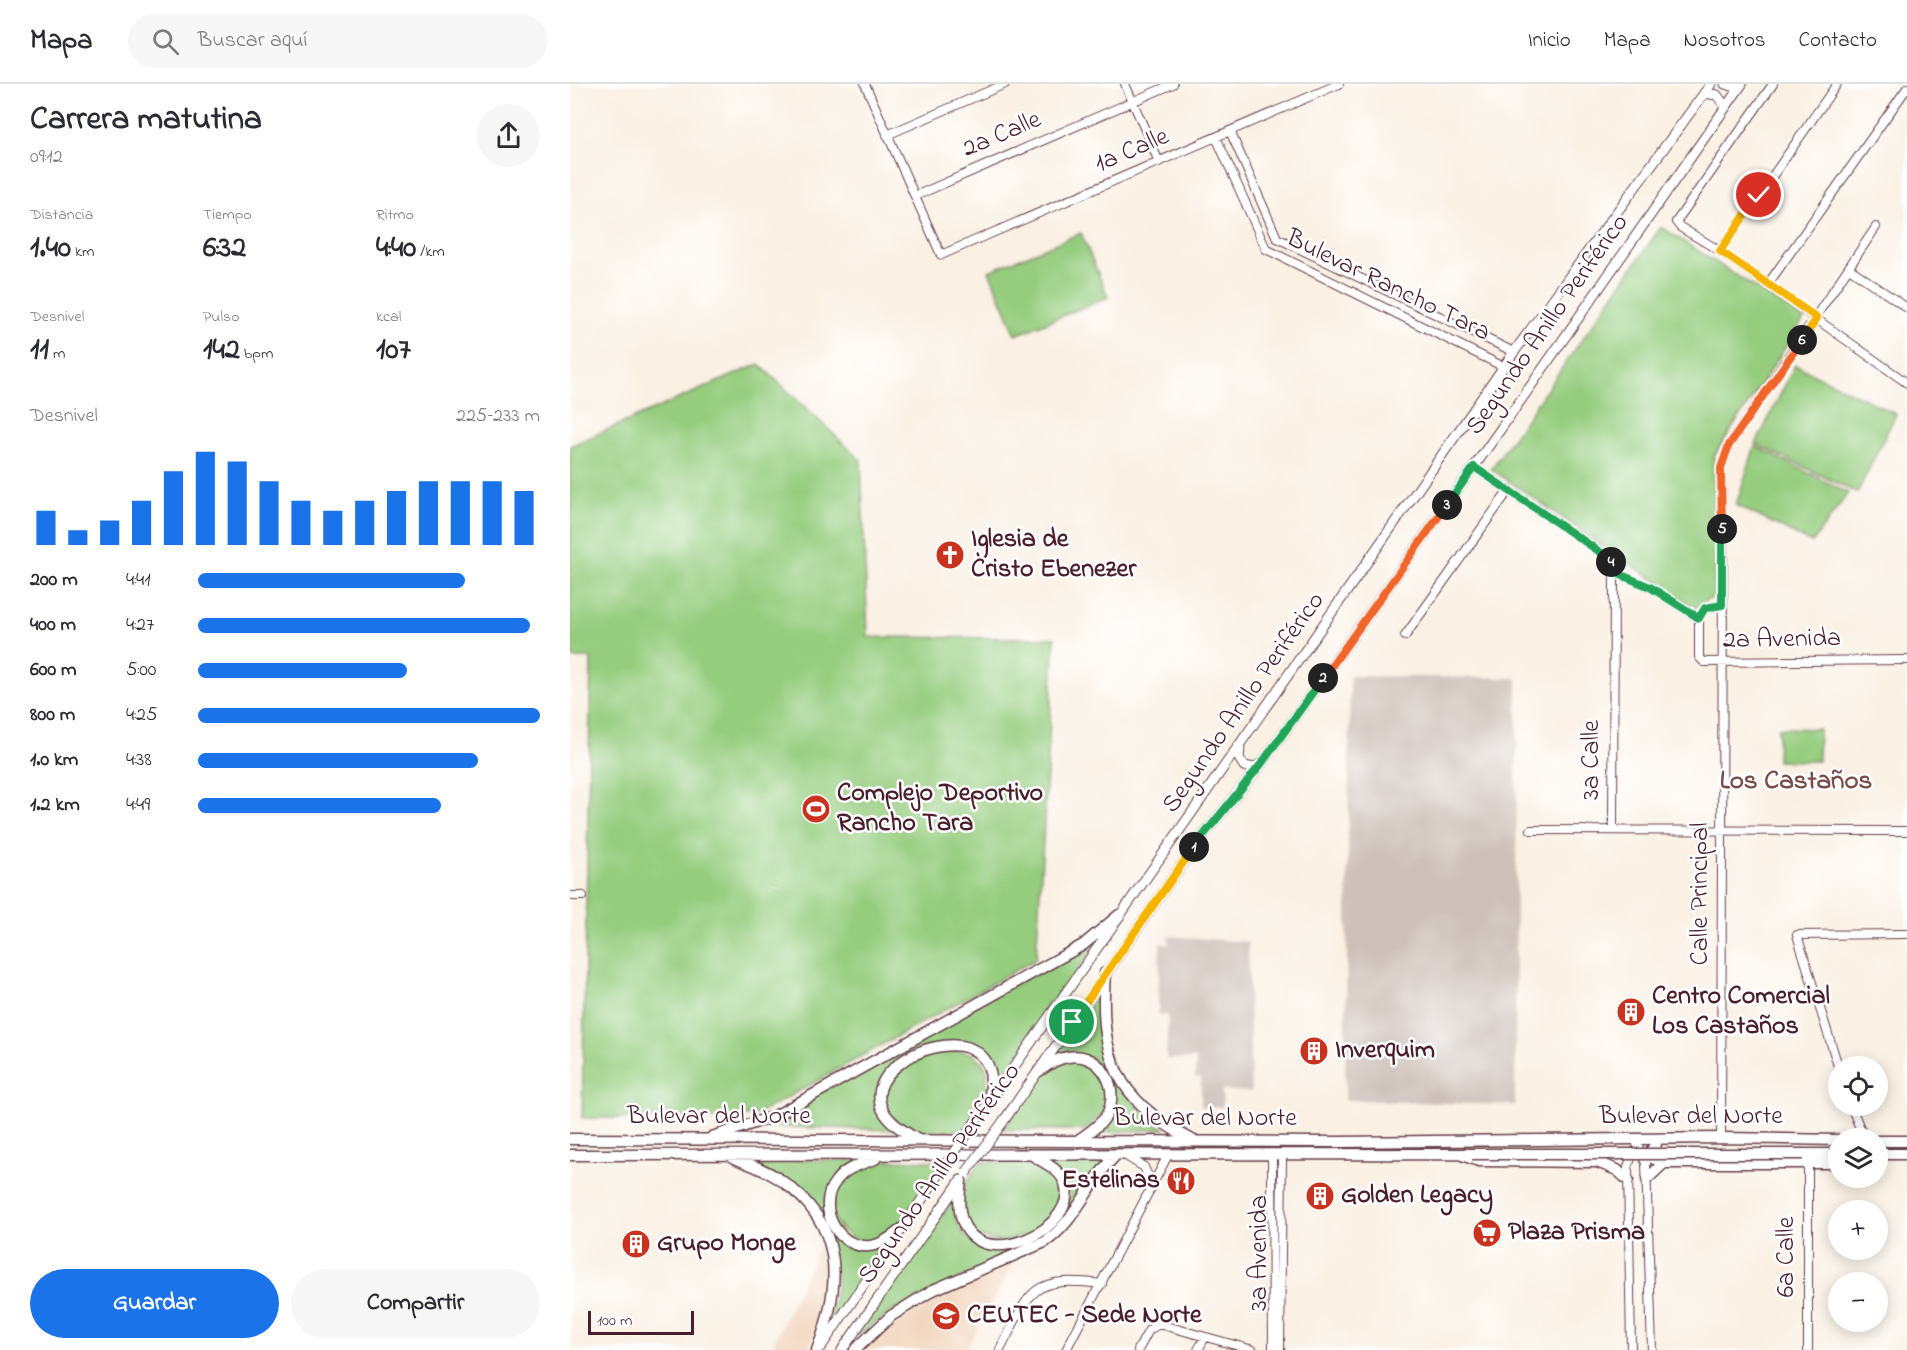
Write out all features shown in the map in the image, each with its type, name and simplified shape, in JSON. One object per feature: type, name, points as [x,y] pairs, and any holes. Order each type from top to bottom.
[{"type":"highway","points":[[700,1140],[775,1116],[1081,946],[1119,915]]},
{"type":"highway","points":[[1105,973],[1102,1012],[1105,1039],[1112,1064],[1126,1089],[1143,1110],[1195,1142]]},
{"type":"highway","points":[[918,1140],[890,1121],[881,1107],[879,1096],[882,1084],[889,1073],[903,1061],[924,1049],[942,1045],[958,1045],[973,1050],[984,1058],[992,1070],[993,1084],[988,1104]]},
{"type":"highway","points":[[1039,1071],[1069,1056],[1082,1057],[1097,1064],[1107,1073],[1112,1089],[1108,1110],[1098,1125],[1077,1141]]},
{"type":"highway","name":"Bulevar del Norte","points":[[570,1139],[1195,1142],[1721,1138],[1828,1140]]},
{"type":"highway","points":[[1491,1139],[1496,1142],[1636,1144],[1813,1143],[1820,1140]]},
{"type":"highway","points":[[1888,1141],[1907,1141]]},
{"type":"highway","points":[[1609,1166],[1619,1161],[1623,1154],[1614,1143]]},
{"type":"highway","points":[[1656,1144],[1651,1151],[1652,1158],[1664,1163],[1806,1158],[1828,1161]]},
{"type":"highway","points":[[1459,1154],[1479,1161],[1597,1162],[1609,1166],[1628,1180]]},
{"type":"highway","name":"Bulevar del Norte","points":[[570,1155],[1472,1154],[1806,1158],[1828,1155]]},
{"type":"highway","points":[[1888,1154],[1907,1154]]},
{"type":"highway","points":[[726,1155],[782,1180],[818,1215],[831,1245],[835,1275],[826,1325],[818,1350]]},
{"type":"highway","points":[[884,1155],[856,1166],[836,1180],[830,1190],[829,1216],[841,1235],[862,1246],[885,1241],[903,1228]]},
{"type":"highway","points":[[963,1177],[958,1213],[968,1233],[989,1244],[1021,1242],[1036,1236],[1052,1224],[1063,1209],[1067,1195],[1064,1181],[1053,1168],[1032,1155]]},
{"type":"highway","points":[[855,1350],[891,1316],[933,1290],[1045,1242],[1058,1233],[1068,1222],[1103,1168],[1120,1155]]},
{"type":"highway","points":[[1647,1179],[1664,1163]]},
{"type":"main road","name":"Segundo Anillo Periférico","points":[[818,1350],[1119,915],[1240,748],[1514,352],[1711,84]]},
{"type":"main road","points":[[1725,84],[1741,86]]},
{"type":"main road","name":"Segundo Anillo Periférico","points":[[842,1350],[1194,847],[1262,763],[1474,467],[1741,86]]},
{"type":"main road","points":[[1704,93],[1717,96],[1725,106]]},
{"type":"main road","points":[[1240,748],[1239,758],[1244,766],[1254,768],[1262,763]]},
{"type":"street","points":[[865,84],[915,196]]},
{"type":"street","points":[[887,135],[1005,84]]},
{"type":"street","points":[[1125,84],[1159,162]]},
{"type":"street","name":"2a Calle","points":[[915,196],[1173,84]]},
{"type":"street","name":"1a Calle","points":[[915,196],[941,255],[1339,84]]},
{"type":"street","points":[[1773,84],[1676,222],[1680,227],[1720,251],[1906,380]]},
{"type":"street","points":[[1720,251],[1837,84]]},
{"type":"street","points":[[1768,284],[1907,88]]},
{"type":"street","name":"Bulevar Rancho Tara","points":[[1230,131],[1277,238],[1514,352]]},
{"type":"street","name":"Bulevar Rancho Tara","points":[[1216,137],[1266,249],[1504,368]]},
{"type":"street","points":[[1817,318],[1876,227]]},
{"type":"street","points":[[1289,262],[1296,248]]},
{"type":"street","points":[[1849,268],[1907,308]]},
{"type":"street","name":"Calle Principal","points":[[1721,1138],[1723,661],[1721,480],[1723,459],[1729,445],[1817,318]]},
{"type":"street","name":"2a Avenida","points":[[1474,467],[1606,556],[1613,567],[1699,618]]},
{"type":"street","points":[[1405,636],[1509,490]]},
{"type":"street","name":"3a Calle","points":[[1613,567],[1613,830]]},
{"type":"street","name":"2a Avenida","points":[[1722,605],[1705,608],[1699,618],[1699,657],[1704,662],[1907,660]]},
{"type":"street","points":[[1532,830],[1907,831]]},
{"type":"street","points":[[570,896],[583,896]]},
{"type":"street","points":[[1835,1056],[1797,935],[1907,934]]},
{"type":"street","points":[[1636,1144],[1645,1157],[1647,1179],[1652,1350]]},
{"type":"street","points":[[1631,1350],[1628,1162],[1636,1144]]},
{"type":"street","points":[[1120,1155],[1144,1167],[1154,1187]]},
{"type":"street","points":[[1066,1350],[1154,1187],[1168,1155]]},
{"type":"street","name":"3a Avenida","points":[[1273,1350],[1277,1156]]},
{"type":"street","name":"3a Avenida","points":[[1277,1156],[1280,1350]]},
{"type":"street","name":"6a Calle","points":[[1806,1158],[1808,1350]]},
{"type":"street","points":[[1000,1350],[1026,1303],[1042,1286],[1052,1281],[1102,1284]]},
{"type":"street","points":[[1138,1350],[1154,1325],[1159,1324],[1253,1350]]},
{"type":"street","points":[[1198,1350],[1205,1336]]},
{"type":"shaded area","points":[[1350,676],[1517,678],[1515,1105],[1345,1100]]},
{"type":"shaded area","points":[[1168,936],[1248,942],[1251,1092],[1222,1090],[1223,1107],[1201,1107],[1201,1078],[1195,1078],[1196,1059],[1166,1059],[1168,1016],[1158,1014],[1160,943],[1169,945]]},
{"type":"shaded area","points":[[820,1245],[824,1245],[829,1274],[824,1307],[809,1349],[770,1350]]},
{"type":"shaded area","name":"CEUTEC - Sede Norte","points":[[1014,1262],[966,1350],[862,1350],[868,1343],[947,1289]]},
{"type":"green space","points":[[1661,227],[1804,319],[1714,456],[1715,598],[1706,600],[1695,608],[1491,469]]},
{"type":"green space","points":[[1081,233],[1108,297],[1016,335],[989,271]]},
{"type":"green space","name":"Complejo Deportivo Rancho Tara","points":[[759,364],[861,460],[868,637],[1055,638],[1036,959],[758,1114],[726,1119],[582,1118],[591,658],[570,658],[570,446]]},
{"type":"green space","points":[[1795,365],[1896,414],[1857,493],[1756,444]]},
{"type":"green space","points":[[1755,446],[1848,493],[1812,543],[1736,505]]},
{"type":"green space","points":[[1778,728],[1819,729],[1818,761],[1777,761]]},
{"type":"green space","points":[[1102,936],[995,1088],[995,1070],[988,1057],[977,1048],[962,1044],[928,1046],[912,1052],[895,1063],[876,1095],[896,1130],[759,1126]]},
{"type":"green space","points":[[1102,987],[1102,1029],[1113,1068],[1122,1086],[1134,1102],[1148,1117],[1165,1129],[1096,1133],[1113,1106],[1093,1058],[1053,1058]]},
{"type":"green space","points":[[943,1048],[971,1053],[982,1061],[987,1071],[986,1100],[966,1130],[905,1132],[886,1108],[883,1093],[886,1083],[901,1067]]},
{"type":"green space","points":[[1081,1060],[1095,1066],[1109,1091],[1102,1114],[1085,1130],[1003,1130],[1045,1071],[1055,1064]]},
{"type":"green space","points":[[744,1160],[863,1160],[825,1198],[846,1242],[887,1244],[830,1322],[837,1280],[818,1210]]},
{"type":"green space","points":[[880,1160],[945,1161],[900,1227],[871,1243],[850,1238],[831,1216],[833,1192],[840,1180],[859,1168]]},
{"type":"green space","points":[[1034,1161],[1052,1171],[1060,1181],[1063,1195],[1059,1209],[1034,1233],[1003,1241],[978,1237],[962,1214],[964,1185],[981,1162]]},
{"type":"green space","points":[[1046,1161],[1106,1161],[1066,1219],[1043,1239],[891,1312],[857,1336],[955,1198],[956,1217],[960,1229],[968,1238],[977,1242],[1028,1239],[1038,1237],[1054,1227],[1066,1208],[1070,1194]]},
{"type":"place","name":"Iglesia de Cristo Ebenezer","points":[[950,555]]},
{"type":"place","name":"Complejo Deportivo Rancho Tara","points":[[816,809]]},
{"type":"place","name":"Centro Comercial Los Castaños","points":[[1631,1012]]},
{"type":"place","name":"Inverquim","points":[[1314,1051]]},
{"type":"place","name":"Estelinas","points":[[1181,1181]]},
{"type":"place","name":"Golden Legacy","points":[[1320,1196]]},
{"type":"place","name":"Plaza Prisma","points":[[1487,1233]]},
{"type":"place","name":"Grupo Monge","points":[[636,1244]]},
{"type":"place","name":"CEUTEC - Sede Norte","points":[[946,1316]]},
{"type":"district","name":"Los Castaños","points":[[1796,781]]},
{"type":"route","points":[[1072,1022],[1194,847],[1262,763],[1474,467],[1606,556],[1612,563],[1614,572],[1650,587],[1684,611],[1699,618],[1705,608],[1722,605],[1721,468],[1723,459],[1729,445],[1817,318],[1720,251],[1759,195]]}]
